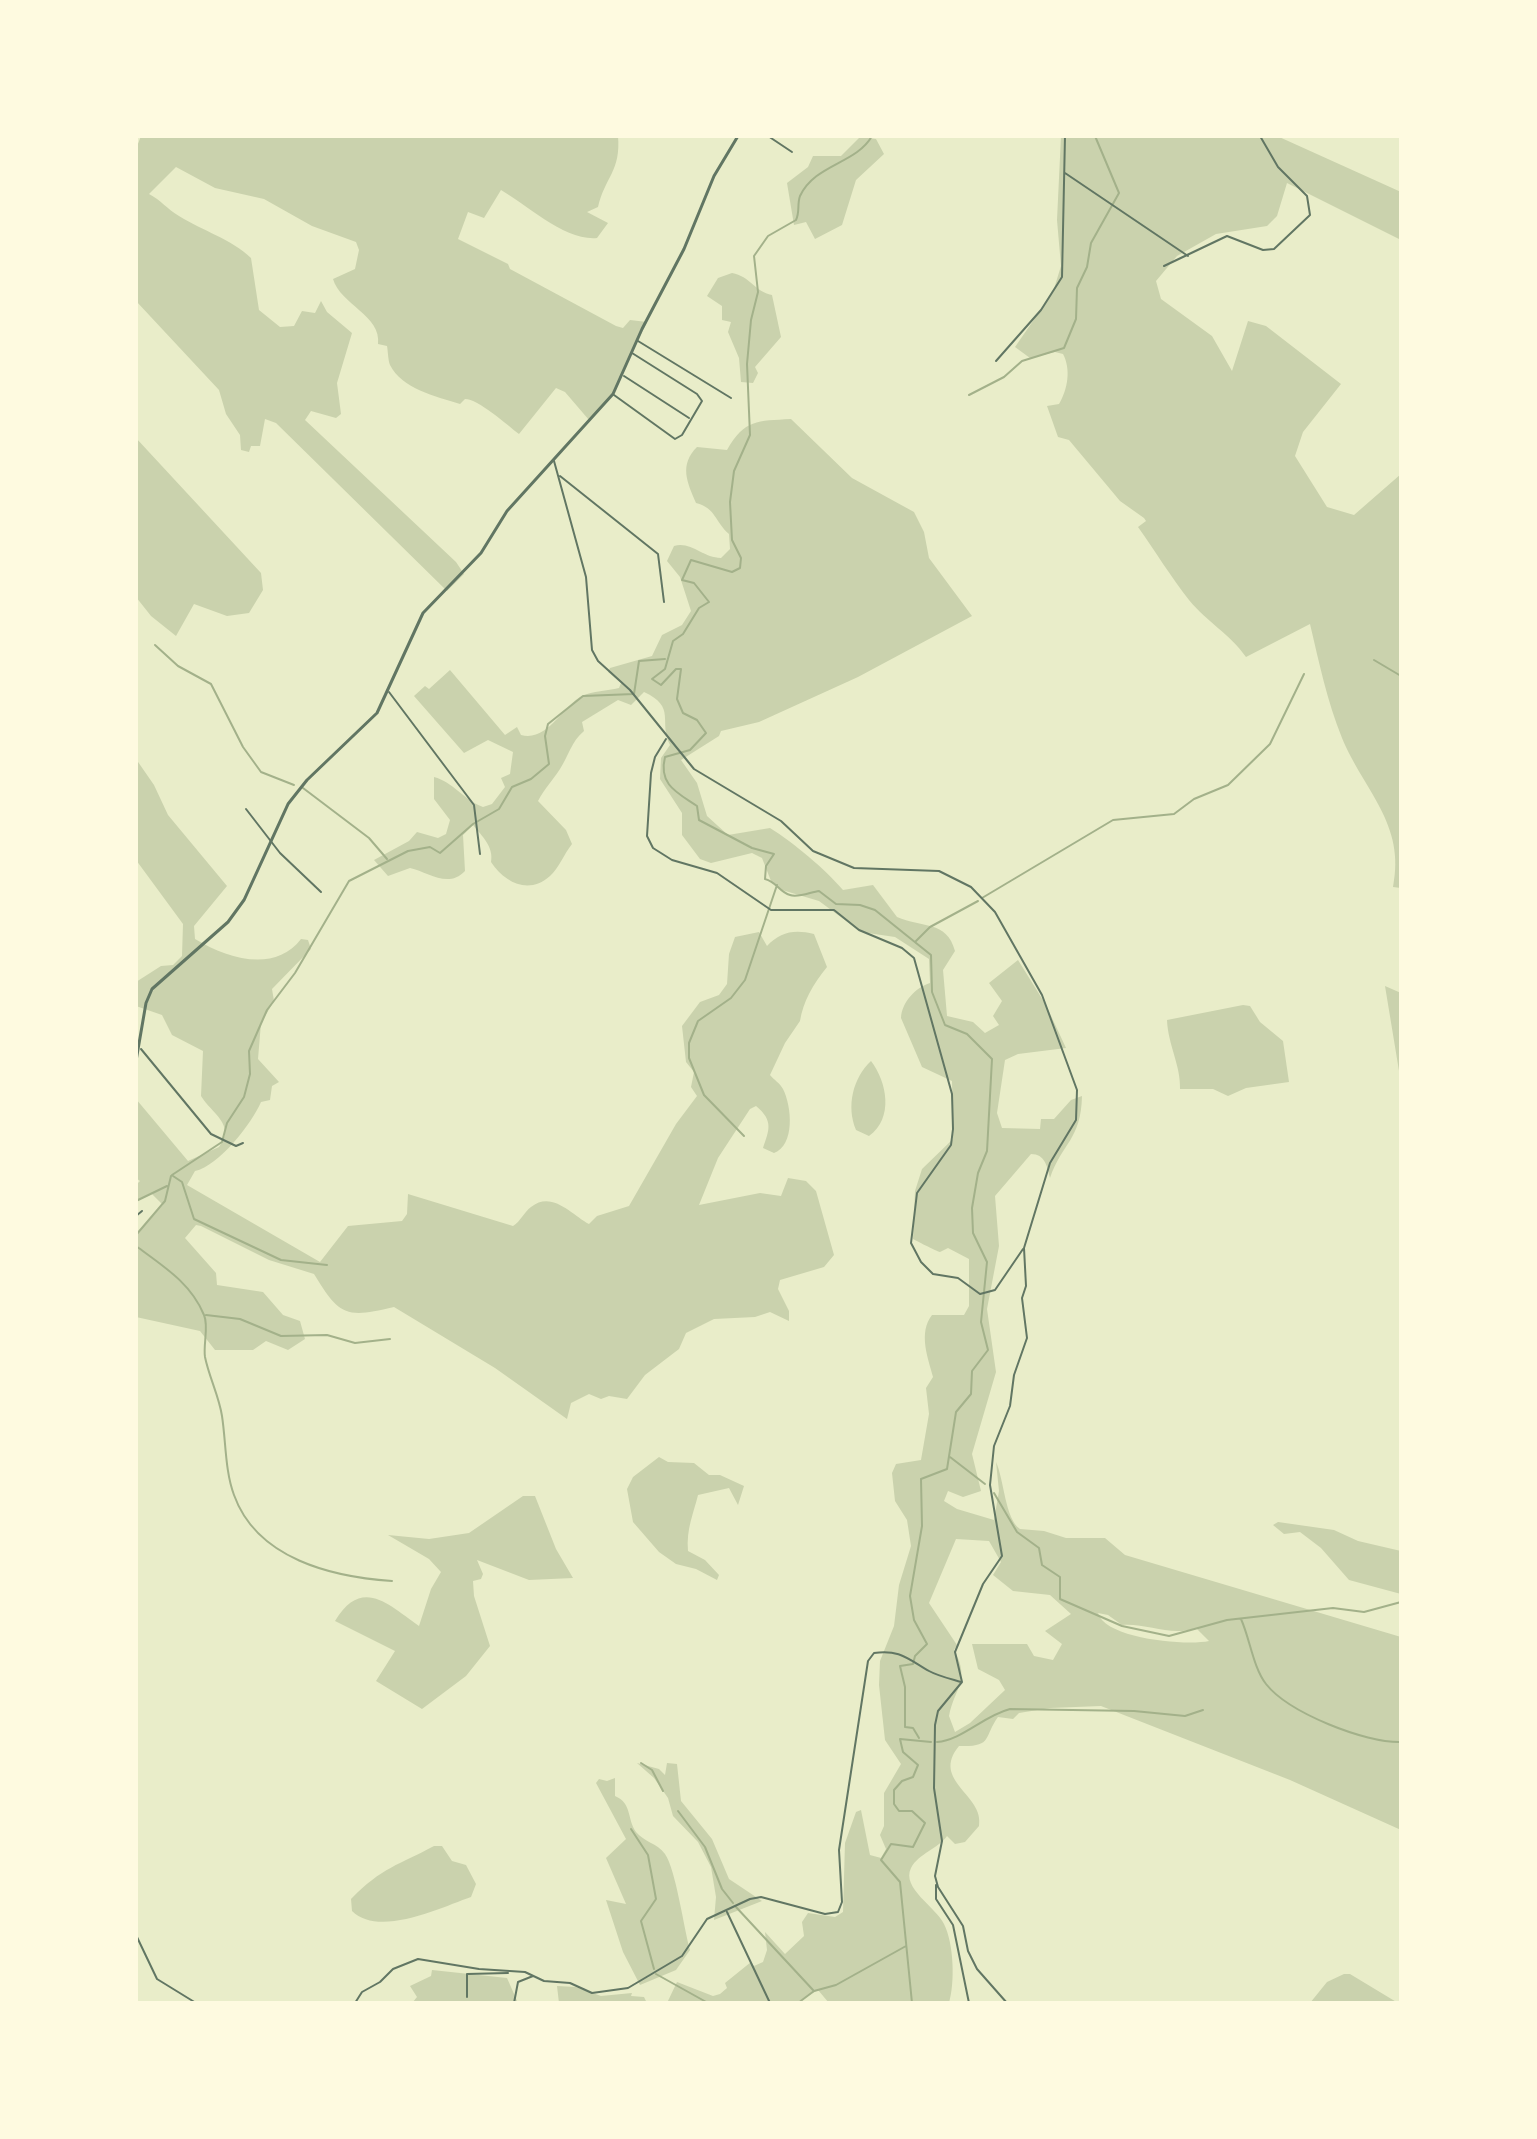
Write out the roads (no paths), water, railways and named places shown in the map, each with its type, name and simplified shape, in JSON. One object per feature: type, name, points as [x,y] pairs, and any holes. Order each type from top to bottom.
[{"type":"street","points":[[136,1061],[141,1049],[146,1003],[152,989],[228,922],[244,900],[269,839],[297,791],[369,722],[388,691],[408,638],[423,613],[481,553],[507,511],[613,394],[684,249],[714,176],[738,136]]},
{"type":"street","points":[[768,136],[792,152]]},
{"type":"street","points":[[996,361],[1041,310],[1062,277],[1065,136]]},
{"type":"street","points":[[1164,266],[1227,236],[1263,250],[1274,249],[1308,218],[1307,196],[1278,167],[1260,136]]},
{"type":"street","points":[[1065,173],[1190,256]]},
{"type":"street","points":[[637,340],[731,398]]},
{"type":"street","points":[[613,394],[675,439],[682,435],[691,419],[701,397],[632,353]]},
{"type":"street","points":[[623,375],[691,419]]},
{"type":"street","points":[[554,461],[586,577],[592,650],[598,661],[630,690],[667,738],[700,774],[781,821],[820,855],[854,868],[913,868],[949,874],[971,887],[995,912],[1042,995],[1077,1090],[1076,1120],[1050,1163],[1024,1248],[995,1290],[988,1293],[973,1291],[958,1278],[933,1274],[921,1262],[911,1243],[917,1193],[951,1145],[953,1129],[952,1094],[918,964],[902,948],[859,930],[834,910],[771,910],[717,873],[672,860],[653,848],[647,836],[651,773],[655,757],[667,738]]},
{"type":"street","points":[[558,474],[658,554],[664,602]]},
{"type":"street","points":[[388,691],[474,805],[480,854]]},
{"type":"street","points":[[246,809],[269,839],[321,892]]},
{"type":"street","points":[[141,1049],[204,1126],[236,1146],[243,1143]]},
{"type":"street","points":[[136,1216],[142,1211]]},
{"type":"street","points":[[962,1682],[955,1652],[983,1584],[1002,1556],[990,1485],[994,1446],[1010,1406],[1014,1375],[1027,1338],[1022,1298],[1026,1286],[1024,1248]]},
{"type":"street","points":[[355,2003],[364,1990],[380,1982],[401,1964],[414,1959],[513,1972],[544,1981],[570,1983],[596,1993],[631,1987],[678,1959],[702,1922],[759,1897],[825,1914],[840,1909],[839,1850],[868,1661],[874,1653],[888,1651],[911,1657],[930,1672],[962,1682]]},
{"type":"street","points":[[962,1682],[938,1711],[935,1725],[934,1788],[942,1837],[936,1899],[953,1925],[969,2003]]},
{"type":"street","points":[[936,1880],[963,1926],[973,1963],[1007,2003]]},
{"type":"street","points":[[727,1911],[770,2003]]},
{"type":"street","points":[[136,1935],[157,1979],[196,2003]]},
{"type":"street","points":[[467,1997],[467,1974],[513,1972]]},
{"type":"street","points":[[514,2003],[520,1979],[534,1976]]},
{"type":"street","points":[[288,2003],[306,2003]]},
{"type":"waterway","points":[[872,136],[856,153],[825,170],[807,185],[800,196],[796,220],[768,236],[754,256],[758,292],[751,320],[747,364],[750,435],[734,471],[730,502],[732,540],[741,558],[740,568],[732,572],[691,560],[682,580],[694,583],[709,602],[699,608],[683,634],[673,641],[665,669],[652,679],[661,685],[676,669],[681,669],[677,699],[683,713],[697,720],[706,733],[690,750],[665,757],[664,767],[664,775],[671,787],[697,806],[699,820],[752,848],[774,854],[766,866],[765,879],[786,894],[797,896],[819,891],[836,904],[860,905],[875,910],[931,955],[932,992],[945,1025],[967,1034],[992,1059],[987,1151],[978,1173],[972,1208],[973,1233],[987,1262],[981,1322],[988,1350],[972,1371],[971,1394],[956,1412],[947,1469],[921,1479],[922,1526],[910,1596],[914,1620],[927,1644],[915,1656],[913,1664],[900,1666],[905,1687],[905,1727],[913,1728],[919,1738]]},
{"type":"waterway","points":[[969,395],[1004,377],[1022,361],[1064,348],[1076,319],[1077,288],[1087,267],[1091,243],[1119,193],[1095,136]]},
{"type":"waterway","points":[[155,645],[178,666],[211,684],[243,747],[261,772],[294,785]]},
{"type":"waterway","points":[[172,1175],[222,1142],[227,1123],[244,1097],[250,1074],[249,1051],[267,1010],[295,973],[349,881],[408,851],[430,847],[440,853],[473,824],[499,809],[512,787],[531,779],[549,764],[545,736],[548,724],[583,696],[634,694],[639,661],[665,659]]},
{"type":"waterway","points":[[1374,660],[1401,676]]},
{"type":"waterway","points":[[982,898],[1113,820],[1174,814],[1194,799],[1228,785],[1270,744],[1304,674]]},
{"type":"waterway","points":[[303,788],[369,838],[387,859]]},
{"type":"waterway","points":[[744,1136],[704,1095],[689,1058],[689,1043],[698,1021],[731,998],[745,980],[777,885]]},
{"type":"waterway","points":[[916,941],[930,927],[978,901]]},
{"type":"waterway","points":[[136,1235],[165,1201],[171,1176]]},
{"type":"waterway","points":[[173,1176],[182,1182],[194,1219],[281,1260],[327,1265]]},
{"type":"waterway","points":[[136,1201],[167,1186]]},
{"type":"waterway","points":[[136,1246],[184,1284],[204,1315],[205,1357],[221,1409],[229,1476],[245,1517],[260,1535],[299,1560],[345,1575],[392,1581]]},
{"type":"waterway","points":[[206,1315],[240,1319],[281,1336],[327,1335],[355,1343],[390,1339]]},
{"type":"waterway","points":[[950,1457],[985,1484]]},
{"type":"waterway","points":[[994,1493],[1017,1532],[1039,1548],[1042,1565],[1060,1577],[1060,1599],[1122,1626],[1169,1636],[1227,1620],[1333,1608],[1364,1612],[1401,1602]]},
{"type":"waterway","points":[[1241,1619],[1258,1669],[1277,1695],[1309,1715],[1349,1732],[1401,1742]]},
{"type":"waterway","points":[[937,1742],[955,1737],[1010,1709],[1134,1711],[1185,1716],[1203,1710]]},
{"type":"waterway","points":[[912,2003],[900,1882],[881,1860],[891,1844],[913,1847],[925,1823],[912,1811],[899,1811],[894,1804],[894,1790],[902,1781],[913,1777],[918,1765],[903,1752],[900,1739],[931,1742]]},
{"type":"waterway","points":[[641,1763],[652,1770],[663,1791]]},
{"type":"waterway","points":[[678,1811],[705,1847],[722,1889],[733,1903]]},
{"type":"waterway","points":[[631,1829],[648,1855],[656,1899],[641,1921],[654,1969]]},
{"type":"waterway","points":[[736,1907],[813,1990]]},
{"type":"waterway","points":[[798,2003],[814,1991],[836,1985],[906,1946]]},
{"type":"waterway","points":[[656,1974],[708,2003]]}]
